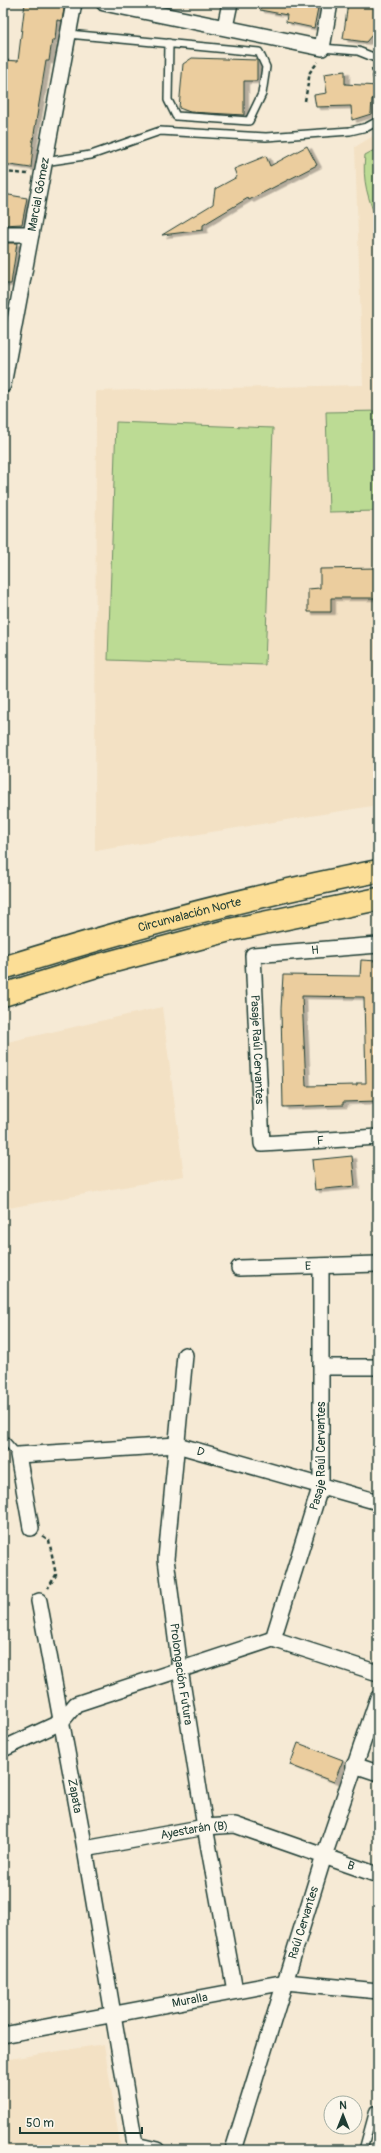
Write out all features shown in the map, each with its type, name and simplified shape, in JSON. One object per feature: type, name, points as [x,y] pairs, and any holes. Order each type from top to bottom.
[{"type":"highway","name":"Circunvalación Norte","points":[[3,968],[92,940],[226,904],[378,871]]},
{"type":"highway","points":[[3,995],[96,966],[230,930],[378,899]]},
{"type":"street","name":"Marcial Gómez","points":[[3,385],[6,354],[31,234],[74,3]]},
{"type":"street","points":[[104,3],[322,48],[330,3]]},
{"type":"street","points":[[225,27],[230,3]]},
{"type":"street","points":[[3,234],[31,234]]},
{"type":"street","name":"H","points":[[253,955],[378,945]]},
{"type":"street","name":"Pasaje Raúl Cervantes","points":[[253,955],[262,1144]]},
{"type":"street","name":"F","points":[[262,1144],[378,1137]]},
{"type":"street","name":"E","points":[[239,1268],[378,1264]]},
{"type":"street","name":"Pasaje Raúl Cervantes","points":[[273,1639],[321,1485],[321,1266]]},
{"type":"street","name":"Prolongación Futura","points":[[185,1355],[166,1559],[180,1670],[205,1827],[234,1992]]},
{"type":"street","points":[[322,1367],[378,1368]]},
{"type":"street","name":"D","points":[[18,1455],[177,1445],[378,1502]]},
{"type":"street","points":[[18,1455],[31,1528]]},
{"type":"street","name":"Zapata","points":[[39,1601],[85,1849],[135,2147]]},
{"type":"street","points":[[3,1749],[61,1722],[76,1704],[273,1639],[378,1673]]},
{"type":"street","name":"Raúl Cervantes","points":[[233,2150],[324,1856],[378,1698]]},
{"type":"street","points":[[354,1765],[378,1773]]},
{"type":"street","name":"Ayestarán (B)","points":[[85,1849],[205,1827],[235,1825],[324,1856]]},
{"type":"street","name":"B","points":[[324,1856],[378,1875]]},
{"type":"street","name":"Muralla","points":[[3,2035],[286,1982],[378,1991]]},
{"type":"street","points":[[135,2147],[157,2150]]},
{"type":"lane","points":[[68,34],[170,43],[259,52],[266,67],[262,94],[249,121],[176,116],[168,100],[170,43]]},
{"type":"lane","points":[[322,48],[339,48],[358,51],[378,59]]},
{"type":"lane","points":[[43,169],[91,155],[160,131],[266,137],[350,131],[367,128],[378,121]]},
{"type":"lane","points":[[3,1438],[18,1455]]},
{"type":"lane","points":[[363,2150],[376,2110]]},
{"type":"path","points":[[305,101],[310,72],[323,56],[339,48]]},
{"type":"path","points":[[3,172],[43,169]]},
{"type":"path","points":[[31,1528],[49,1540],[56,1575],[39,1601]]},
{"type":"shaded area","points":[[378,133],[378,805],[95,851],[96,391],[363,385],[355,147]]},
{"type":"shaded area","points":[[162,1007],[184,1176],[3,1209],[3,1043]]},
{"type":"shaded area","points":[[104,2044],[121,2150],[9,2150],[3,2123],[3,2060]]},
{"type":"green space","points":[[378,148],[378,223],[371,206],[365,182],[364,165],[365,155]]},
{"type":"green space","points":[[378,411],[378,511],[329,512],[326,412]]},
{"type":"green space","points":[[116,422],[273,428],[265,665],[108,660]]},
{"type":"building","points":[[25,3],[65,3],[62,21],[57,20],[55,40],[52,40],[49,61],[46,61],[32,146],[31,168],[3,164],[4,60],[18,61]]},
{"type":"building","points":[[260,3],[319,3],[314,28],[286,22],[287,15],[260,10]]},
{"type":"building","points":[[348,3],[378,3],[378,28],[366,42],[343,39]]},
{"type":"building","points":[[192,58],[257,60],[257,81],[244,81],[244,115],[190,112],[179,108],[183,64]]},
{"type":"building","points":[[345,71],[345,84],[378,86],[377,100],[372,99],[371,114],[352,120],[351,106],[316,107],[314,95],[327,93],[324,74]]},
{"type":"building","points":[[307,146],[317,165],[249,200],[248,198],[203,225],[203,230],[162,235],[213,204],[215,189],[237,177],[234,169],[266,156],[270,166]]},
{"type":"building","points":[[3,194],[27,198],[22,224],[3,225]]},
{"type":"building","points":[[3,243],[17,243],[11,284],[3,284]]},
{"type":"building","points":[[378,568],[378,598],[331,598],[331,612],[308,612],[308,589],[320,588],[320,569]]},
{"type":"building","points":[[361,960],[378,961],[378,1101],[343,1102],[343,1105],[283,1107],[281,1009],[283,975],[360,976]],"holes":[[[302,996],[364,997],[366,1083],[357,1083],[357,1085],[306,1086]]]},
{"type":"building","points":[[352,1156],[355,1186],[315,1190],[312,1160]]},
{"type":"building","points":[[298,1743],[343,1760],[334,1782],[290,1765]]}]
